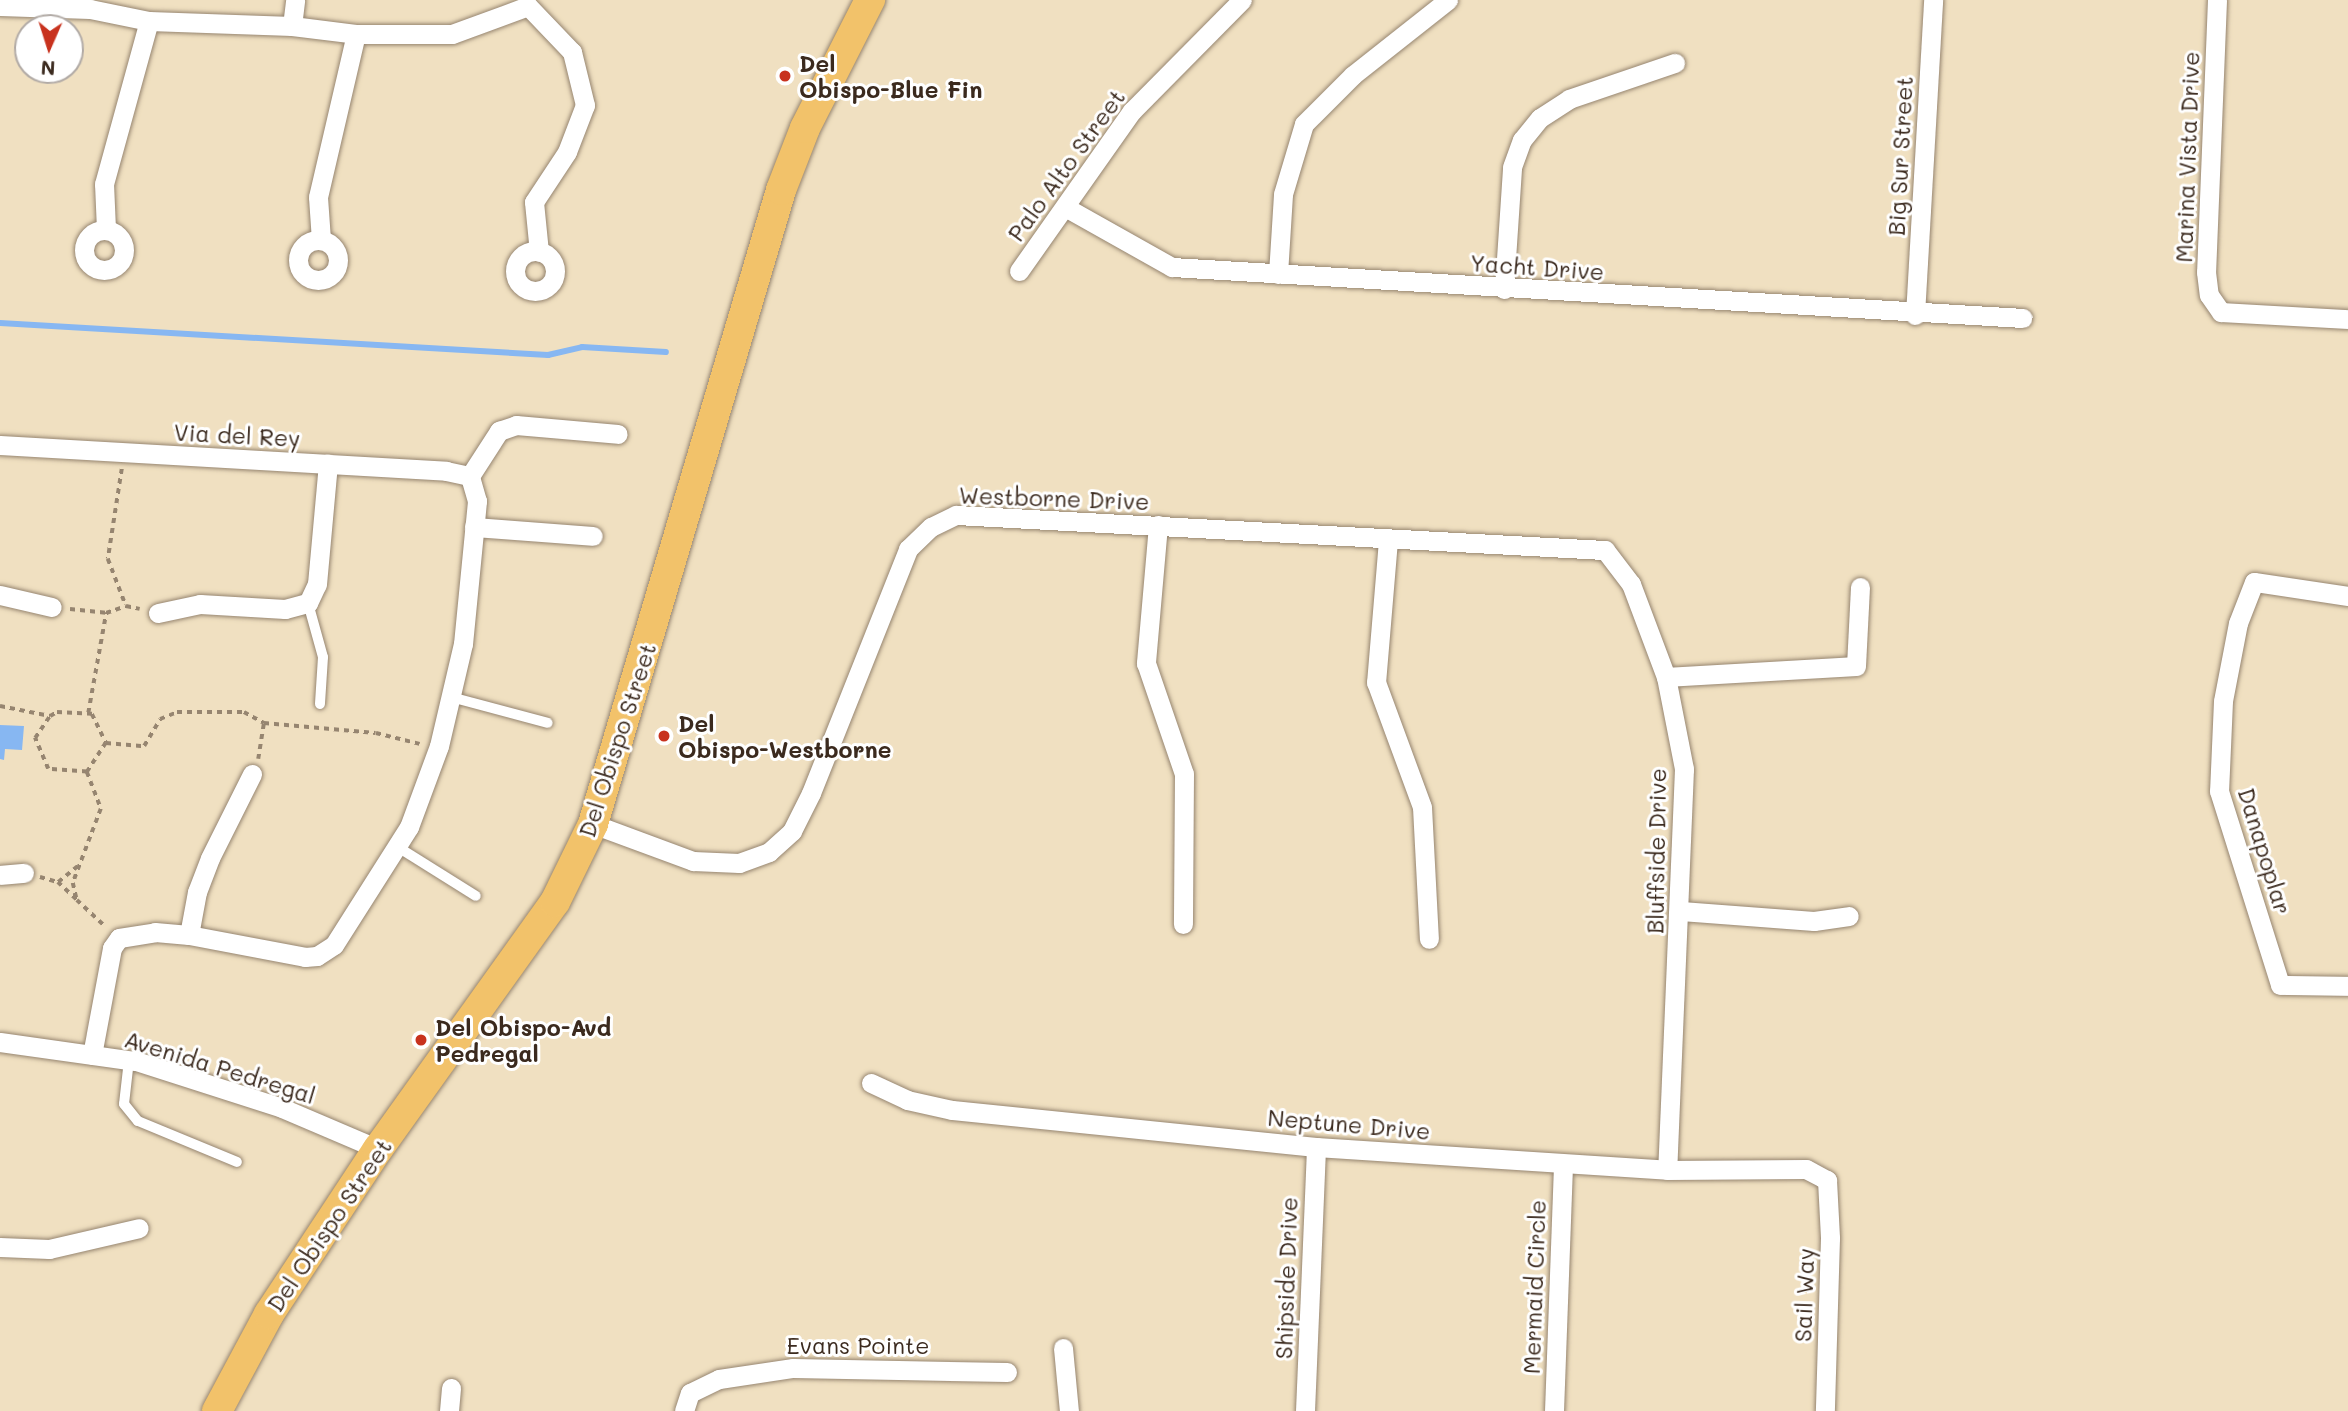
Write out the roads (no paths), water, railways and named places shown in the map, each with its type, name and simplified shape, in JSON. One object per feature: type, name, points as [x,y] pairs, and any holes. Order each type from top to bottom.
[{"type":"main road","name":"Del Obispo Street","points":[[217,1411],[269,1314],[378,1149],[555,902],[593,824],[781,190],[804,128],[870,0]]},
{"type":"street","points":[[292,26],[295,0]]},
{"type":"street","name":"Palo Alto Street","points":[[1019,271],[1132,111],[1242,0]]},
{"type":"street","points":[[1278,274],[1283,194],[1304,124],[1353,75],[1448,0]]},
{"type":"street","name":"Big Sur Street","points":[[1915,315],[1933,0]]},
{"type":"street","name":"Marina Vista Drive","points":[[2217,0],[2206,272],[2209,295],[2221,312],[2348,319]]},
{"type":"street","points":[[0,6],[91,4],[149,20],[292,26],[356,34],[452,34],[531,3],[572,52],[585,105],[566,152],[534,202],[539,251]]},
{"type":"street","points":[[106,229],[104,184],[149,20]]},
{"type":"street","points":[[321,240],[318,197],[356,34]]},
{"type":"street","points":[[1504,289],[1512,167],[1522,140],[1540,117],[1569,99],[1675,63]]},
{"type":"street","name":"Yacht Drive","points":[[1065,207],[1172,267],[1915,315],[2022,318]]},
{"type":"street","points":[[92,1055],[112,948],[119,938],[155,932],[189,935],[317,956],[334,945],[409,827],[439,746],[463,644],[477,501],[470,476],[499,431],[516,425],[618,434]]},
{"type":"street","name":"Via del Rey","points":[[0,446],[328,464],[470,476]]},
{"type":"street","points":[[158,613],[200,604],[285,609],[308,603],[317,584],[328,464]]},
{"type":"street","name":"Westborne Drive","points":[[593,824],[692,861],[739,863],[769,852],[792,831],[908,549],[931,527],[956,515],[1605,550]]},
{"type":"street","points":[[1158,525],[1146,663],[1184,774],[1183,924]]},
{"type":"street","points":[[474,527],[593,536]]},
{"type":"street","points":[[1388,540],[1376,682],[1422,807],[1429,939]]},
{"type":"street","name":"Bluffside Drive","points":[[1605,550],[1630,584],[1666,677],[1684,769],[1681,911],[1667,1170]]},
{"type":"street","name":"Danapoplar","points":[[2348,596],[2254,582],[2238,623],[2223,701],[2219,791],[2280,985],[2348,986]]},
{"type":"street","points":[[1666,677],[1856,666],[1860,587]]},
{"type":"street","points":[[0,595],[52,607]]},
{"type":"street","points":[[189,935],[197,892],[252,774]]},
{"type":"street","points":[[0,875],[24,873]]},
{"type":"street","points":[[1681,911],[1814,921],[1849,916]]},
{"type":"street","name":"Avenida Pedregal","points":[[0,1042],[129,1060],[282,1108],[378,1149]]},
{"type":"street","name":"Neptune Drive","points":[[871,1083],[907,1100],[952,1111],[1316,1147],[1563,1165],[1667,1170],[1806,1169],[1827,1180]]},
{"type":"street","name":"Shipside Drive","points":[[1305,1411],[1316,1147]]},
{"type":"street","name":"Mermaid Circle","points":[[1554,1411],[1563,1165]]},
{"type":"street","name":"Sail Way","points":[[1825,1411],[1830,1238],[1827,1180]]},
{"type":"street","points":[[0,1247],[49,1249],[139,1228]]},
{"type":"street","points":[[1063,1349],[1069,1411]]},
{"type":"street","name":"Evans Pointe","points":[[684,1411],[690,1393],[719,1379],[793,1368],[844,1365],[1007,1372]]},
{"type":"street","points":[[449,1411],[451,1388]]},
{"type":"lane","points":[[308,603],[323,657],[320,704]]},
{"type":"lane","points":[[451,697],[548,723]]},
{"type":"lane","points":[[396,846],[476,896]]},
{"type":"lane","points":[[129,1060],[124,1104],[138,1121],[237,1161]]},
{"type":"water","points":[[0,725],[24,726],[22,750],[5,749],[4,760],[0,759]]},
{"type":"waterway","points":[[0,323],[548,355],[582,347],[666,352]]},
{"type":"place","name":"Del Obispo-Blue Fin","points":[[785,76]]},
{"type":"place","name":"Del Obispo-Westborne","points":[[664,736]]},
{"type":"place","name":"Del Obispo-Avd Pedregal","points":[[421,1040]]}]
